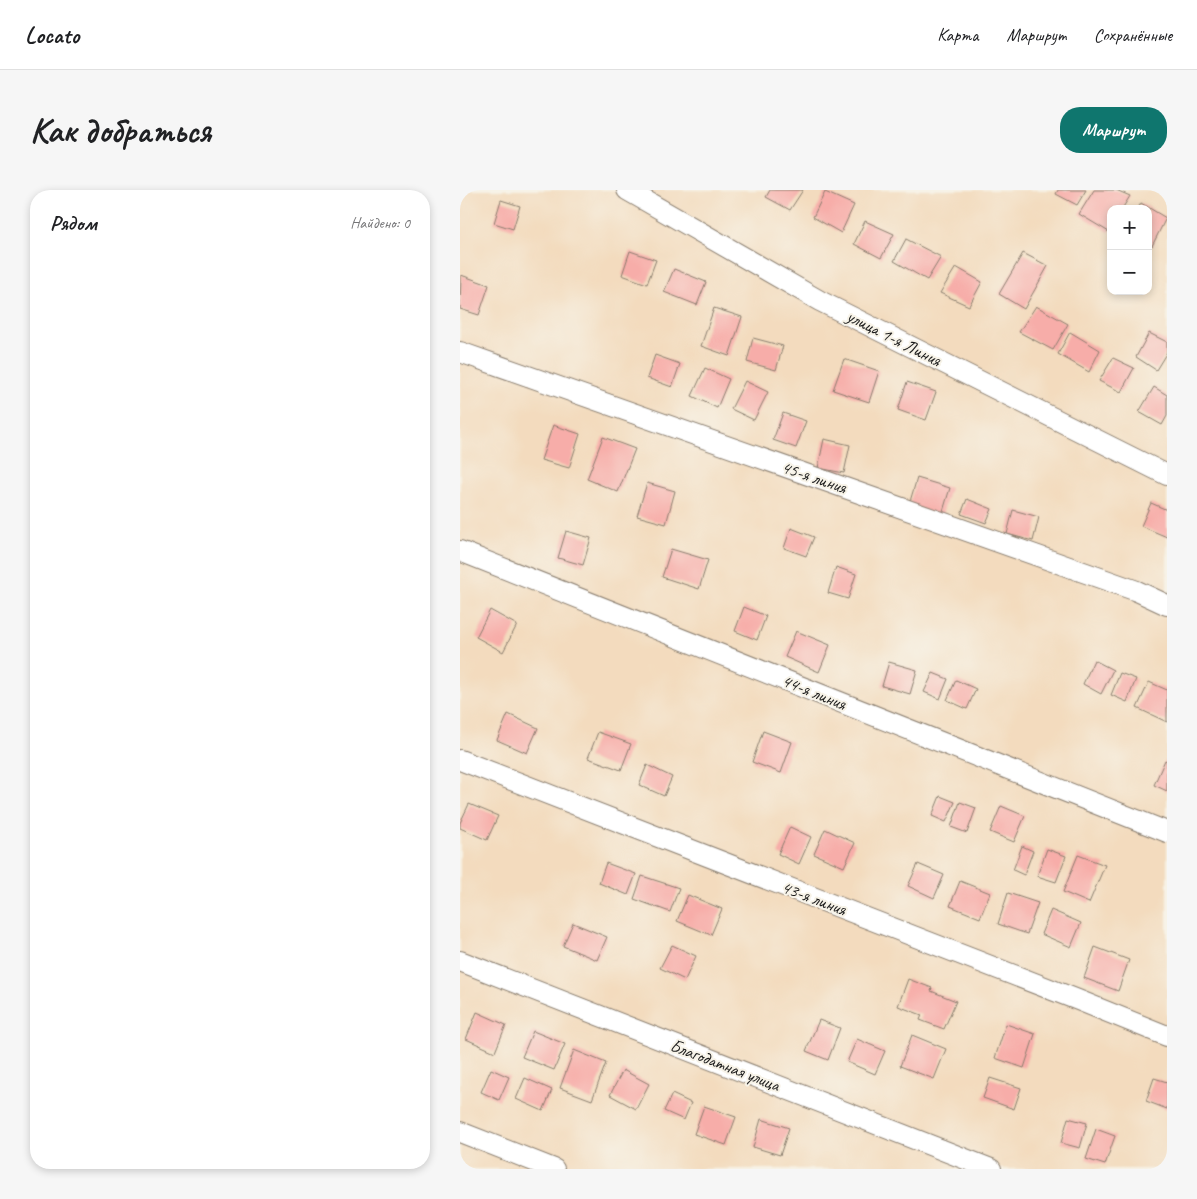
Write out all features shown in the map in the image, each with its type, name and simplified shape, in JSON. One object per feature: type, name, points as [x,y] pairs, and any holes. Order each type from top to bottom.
[{"type":"street","name":"улица 1-я Линия","points":[[627,190],[820,301],[1167,476]]},
{"type":"street","name":"45-я линия","points":[[460,352],[1118,584],[1167,605]]},
{"type":"street","name":"44-я линия","points":[[460,551],[1167,832]]},
{"type":"street","name":"43-я линия","points":[[460,760],[1167,1036]]},
{"type":"street","name":"Благодатная улица","points":[[460,961],[991,1169]]},
{"type":"street","points":[[460,1132],[554,1169]]},
{"type":"building","points":[[770,190],[803,190],[790,210],[766,197]]},
{"type":"building","points":[[1058,190],[1086,190],[1077,205],[1056,194]]},
{"type":"building","points":[[1094,190],[1116,190],[1130,196],[1124,205],[1107,205],[1107,231],[1079,214]]},
{"type":"building","points":[[825,192],[854,205],[841,233],[813,217]]},
{"type":"building","points":[[501,200],[520,206],[513,229],[494,223]]},
{"type":"building","points":[[1152,210],[1166,218],[1152,246]]},
{"type":"building","points":[[865,221],[894,234],[881,258],[854,244]]},
{"type":"building","points":[[906,239],[941,257],[927,280],[894,261]]},
{"type":"building","points":[[630,251],[656,260],[647,284],[622,275]]},
{"type":"building","points":[[1023,253],[1048,266],[1024,309],[999,294]]},
{"type":"building","points":[[956,267],[982,282],[969,306],[940,293]]},
{"type":"building","points":[[674,269],[706,282],[697,305],[664,292]]},
{"type":"building","points":[[461,275],[489,285],[479,315],[460,309]]},
{"type":"building","points":[[1036,306],[1068,324],[1053,350],[1019,332]]},
{"type":"building","points":[[714,308],[742,317],[729,356],[701,346]]},
{"type":"building","points":[[1070,332],[1100,350],[1089,372],[1058,354]]},
{"type":"building","points":[[1149,333],[1167,342],[1167,352],[1156,370],[1136,357]]},
{"type":"building","points":[[753,338],[783,346],[776,370],[747,362]]},
{"type":"building","points":[[655,355],[680,364],[672,387],[647,378]]},
{"type":"building","points":[[1113,358],[1134,368],[1121,392],[1099,381]]},
{"type":"building","points":[[844,359],[879,371],[869,402],[833,390]]},
{"type":"building","points":[[705,368],[729,379],[717,408],[692,396]]},
{"type":"building","points":[[745,381],[768,392],[754,420],[731,409]]},
{"type":"building","points":[[907,382],[936,392],[926,420],[898,410]]},
{"type":"building","points":[[1154,387],[1167,395],[1167,416],[1162,425],[1139,412]]},
{"type":"building","points":[[783,413],[806,421],[796,448],[773,440]]},
{"type":"building","points":[[553,425],[580,434],[569,468],[541,460]]},
{"type":"building","points":[[603,437],[635,449],[618,492],[587,479]]},
{"type":"building","points":[[824,439],[850,445],[844,473],[818,468]]},
{"type":"building","points":[[917,478],[950,488],[941,518],[908,508]]},
{"type":"building","points":[[647,483],[675,491],[666,524],[637,516]]},
{"type":"building","points":[[967,499],[992,509],[986,523],[961,514]]},
{"type":"building","points":[[1151,503],[1167,510],[1167,537],[1141,526]]},
{"type":"building","points":[[1013,510],[1039,517],[1033,541],[1007,534]]},
{"type":"building","points":[[791,528],[814,537],[806,556],[784,548]]},
{"type":"building","points":[[566,531],[591,538],[583,565],[558,558]]},
{"type":"building","points":[[671,549],[708,560],[699,589],[662,577]]},
{"type":"building","points":[[836,567],[856,574],[848,599],[828,593]]},
{"type":"building","points":[[744,607],[766,616],[757,640],[735,631]]},
{"type":"building","points":[[490,610],[517,625],[503,652],[476,637]]},
{"type":"building","points":[[796,631],[830,645],[819,672],[785,657]]},
{"type":"building","points":[[1094,660],[1113,670],[1101,694],[1083,684]]},
{"type":"building","points":[[889,662],[917,670],[910,694],[882,686]]},
{"type":"building","points":[[933,673],[948,679],[940,699],[924,692]]},
{"type":"building","points":[[1120,673],[1136,679],[1127,702],[1111,695]]},
{"type":"building","points":[[956,680],[976,689],[967,709],[947,700]]},
{"type":"building","points":[[1149,682],[1167,690],[1167,722],[1137,708]]},
{"type":"building","points":[[508,714],[538,728],[527,753],[497,740]]},
{"type":"building","points":[[763,731],[792,742],[781,773],[752,762]]},
{"type":"building","points":[[598,732],[631,744],[621,770],[588,758]]},
{"type":"building","points":[[1165,760],[1167,761],[1167,791],[1154,785]]},
{"type":"building","points":[[647,765],[672,777],[664,796],[639,785]]},
{"type":"building","points":[[940,796],[955,802],[946,822],[932,816]]},
{"type":"building","points":[[960,802],[976,808],[967,833],[951,827]]},
{"type":"building","points":[[469,804],[498,816],[487,840],[460,828],[460,823]]},
{"type":"building","points":[[1001,806],[1025,816],[1014,842],[990,832]]},
{"type":"building","points":[[790,827],[811,837],[799,864],[778,854]]},
{"type":"building","points":[[825,829],[855,843],[844,867],[814,854]]},
{"type":"building","points":[[1022,846],[1033,851],[1024,875],[1013,870]]},
{"type":"building","points":[[1047,849],[1066,856],[1056,882],[1037,876]]},
{"type":"building","points":[[1078,855],[1105,865],[1089,903],[1063,892]]},
{"type":"building","points":[[606,863],[636,874],[628,895],[599,883]]},
{"type":"building","points":[[918,864],[944,875],[934,898],[908,886]]},
{"type":"building","points":[[642,876],[679,888],[670,912],[634,899]]},
{"type":"building","points":[[960,881],[990,893],[980,918],[950,906]]},
{"type":"building","points":[[1008,893],[1038,903],[1027,934],[998,924]]},
{"type":"building","points":[[688,895],[722,909],[711,935],[677,921]]},
{"type":"building","points":[[1051,910],[1081,923],[1071,947],[1041,934]]},
{"type":"building","points":[[573,923],[607,937],[597,960],[563,946]]},
{"type":"building","points":[[672,945],[696,956],[685,980],[660,968]]},
{"type":"building","points":[[1095,947],[1129,960],[1118,991],[1084,978]]},
{"type":"building","points":[[908,979],[932,988],[931,991],[956,1001],[944,1029],[920,1020],[922,1015],[898,1006]]},
{"type":"building","points":[[477,1012],[506,1025],[495,1052],[466,1039]]},
{"type":"building","points":[[819,1020],[840,1028],[828,1060],[806,1051]]},
{"type":"building","points":[[1006,1024],[1035,1034],[1024,1068],[995,1058]]},
{"type":"building","points":[[533,1031],[565,1044],[554,1070],[522,1057]]},
{"type":"building","points":[[912,1035],[946,1049],[934,1079],[900,1066]]},
{"type":"building","points":[[857,1039],[885,1051],[875,1074],[847,1062]]},
{"type":"building","points":[[574,1050],[606,1063],[592,1100],[560,1088]]},
{"type":"building","points":[[491,1069],[509,1077],[499,1100],[481,1092]]},
{"type":"building","points":[[623,1070],[649,1084],[636,1109],[610,1095]]},
{"type":"building","points":[[525,1078],[552,1090],[543,1111],[516,1099]]},
{"type":"building","points":[[990,1078],[1021,1088],[1014,1109],[983,1098]]},
{"type":"building","points":[[1154,1078],[1167,1082],[1167,1109],[1146,1101]]},
{"type":"building","points":[[672,1094],[691,1103],[684,1120],[664,1111]]},
{"type":"building","points":[[704,1106],[736,1117],[726,1145],[694,1134]]},
{"type":"building","points":[[1068,1118],[1087,1123],[1080,1148],[1061,1143]]},
{"type":"building","points":[[761,1119],[789,1128],[780,1155],[753,1147]]},
{"type":"building","points":[[1096,1129],[1115,1136],[1105,1165],[1086,1159]]}]
